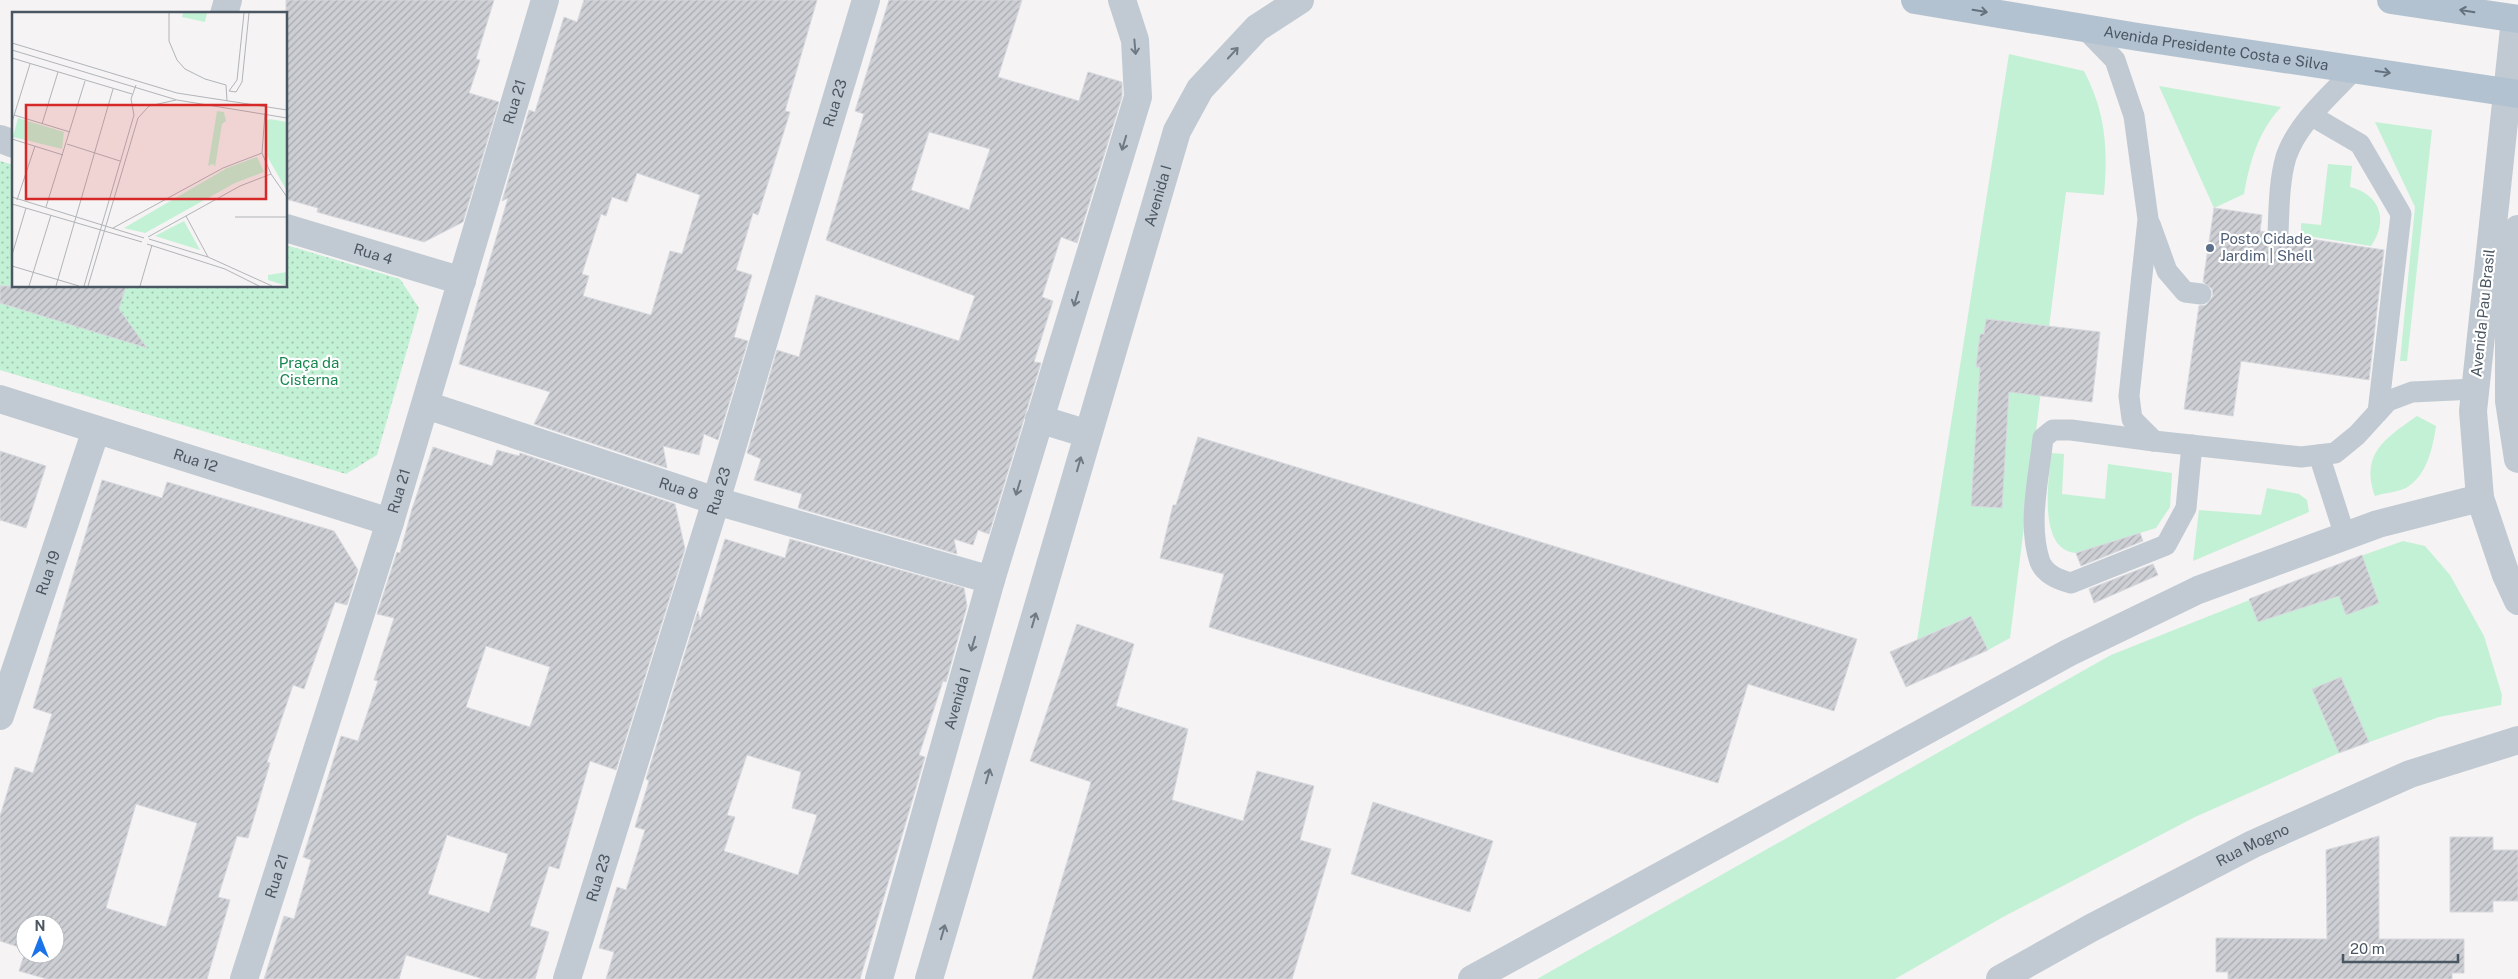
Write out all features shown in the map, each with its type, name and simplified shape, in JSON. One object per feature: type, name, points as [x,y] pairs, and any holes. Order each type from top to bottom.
[{"type":"main road","name":"Avenida Presidente Costa e Silva","points":[[1914,0],[2084,28],[2513,93]]},
{"type":"main road","points":[[2391,0],[2517,19]]},
{"type":"street","name":"Rua 21","points":[[244,979],[426,405],[545,0]]},
{"type":"street","name":"Rua 23","points":[[566,979],[716,501],[866,0]]},
{"type":"street","name":"Avenida I","points":[[879,979],[991,580],[1138,97],[1135,40],[1122,0]]},
{"type":"street","name":"Avenida I","points":[[929,979],[1177,130],[1200,89],[1257,28],[1300,0]]},
{"type":"street","name":"Avenida Pau Brasil","points":[[2517,19],[2513,93],[2473,410],[2480,498],[2506,576],[2518,601]]},
{"type":"street","points":[[0,139],[12,143]]},
{"type":"street","name":"Rua 4","points":[[288,229],[462,281]]},
{"type":"street","points":[[2518,229],[2509,327],[2509,401],[2518,460]]},
{"type":"street","name":"Rua 12","points":[[0,399],[390,522]]},
{"type":"street","name":"Rua 8","points":[[426,405],[716,501],[991,580]]},
{"type":"street","points":[[1039,420],[1088,434]]},
{"type":"street","name":"Rua 19","points":[[0,716],[96,430]]},
{"type":"street","points":[[1472,979],[2068,653],[2198,590],[2378,524],[2480,498]]},
{"type":"street","name":"Rua Mogno","points":[[2000,979],[2091,928],[2253,844],[2410,774],[2518,740]]},
{"type":"lane","points":[[2084,28],[2115,60],[2134,116],[2148,219],[2167,270],[2185,292],[2201,294]]},
{"type":"lane","points":[[2278,234],[2280,189],[2287,156],[2303,126],[2355,68]]},
{"type":"lane","points":[[2312,116],[2360,144],[2401,214],[2378,412]]},
{"type":"lane","points":[[2148,219],[2129,396],[2132,419],[2154,441]]},
{"type":"lane","points":[[2192,445],[2186,508],[2166,545],[2071,583],[2055,579],[2041,563],[2034,514],[2043,438],[2053,430],[2072,430],[2301,457],[2335,453],[2357,436],[2388,401],[2412,392],[2475,390]]},
{"type":"lane","points":[[2319,455],[2345,536]]},
{"type":"green space","points":[[2009,54],[2084,71],[2101,117],[2106,162],[2104,195],[2066,192],[2010,638],[1988,650],[1970,616],[1917,640]]},
{"type":"green space","points":[[2159,86],[2281,107],[2266,126],[2256,148],[2244,194],[2214,208]]},
{"type":"green space","points":[[2375,122],[2432,130],[2407,361],[2400,361],[2415,207]]},
{"type":"green space","name":"Praça da Cisterna","points":[[0,161],[12,164],[12,288],[288,288],[288,246],[400,279],[419,308],[377,455],[346,474],[0,370]]},
{"type":"green space","points":[[2328,164],[2352,166],[2350,187],[2360,191],[2375,202],[2380,218],[2380,227],[2371,246],[2301,235],[2301,223],[2321,225]]},
{"type":"green space","points":[[2417,416],[2436,426],[2431,452],[2424,469],[2413,483],[2406,488],[2375,496],[2371,481],[2371,468],[2379,448],[2395,432]]},
{"type":"green space","points":[[2051,453],[2064,454],[2062,494],[2105,499],[2108,464],[2172,473],[2170,507],[2156,528],[2076,553],[2064,549],[2055,540],[2050,527],[2048,495]]},
{"type":"green space","points":[[2267,488],[2299,494],[2307,500],[2309,512],[2193,561],[2199,510],[2261,515]]},
{"type":"green space","points":[[2403,541],[2425,546],[2450,575],[2484,636],[2502,695],[2501,705],[2439,717],[2339,753],[2195,817],[2003,917],[1895,979],[1537,979],[2111,655],[2355,558]]},
{"type":"building","points":[[286,0],[494,0],[476,59],[480,60],[469,93],[499,102],[463,222],[424,242],[317,212],[318,208],[288,200],[288,12],[286,12]]},
{"type":"building","points":[[584,0],[817,0],[785,111],[790,112],[758,215],[753,213],[736,270],[752,275],[734,337],[748,341],[718,440],[704,434],[699,455],[663,446],[667,468],[534,424],[550,392],[459,364],[508,198],[502,201],[529,110],[535,112],[564,17],[577,22]],"holes":[[[637,173],[700,195],[682,254],[670,251],[651,315],[583,296],[589,276],[582,274],[601,214],[606,216],[612,197],[627,202]]]},
{"type":"building","points":[[889,0],[1022,0],[998,77],[1079,101],[1088,72],[1122,82],[1122,97],[1077,243],[1061,237],[1042,297],[1053,301],[1034,362],[1041,363],[989,534],[978,530],[973,545],[954,539],[957,554],[798,508],[802,494],[754,480],[761,459],[747,453],[777,350],[799,357],[816,295],[959,341],[975,296],[826,240],[864,114],[855,111]],"holes":[[[929,132],[990,149],[969,210],[911,190]]]},
{"type":"building","points":[[2214,208],[2262,215],[2260,231],[2266,232],[2267,240],[2277,246],[2284,245],[2290,236],[2384,250],[2369,380],[2241,361],[2233,416],[2184,409],[2199,306],[2206,305],[2213,296],[2212,289],[2203,282]]},
{"type":"building","points":[[0,286],[12,286],[12,288],[125,288],[119,309],[147,348],[0,303]]},
{"type":"building","points":[[1986,319],[2100,332],[2092,402],[2009,392],[2002,508],[1971,506],[1980,367],[1976,367],[1980,334],[1984,334]]},
{"type":"building","points":[[1198,437],[1857,639],[1834,711],[1748,684],[1718,783],[1209,627],[1224,574],[1160,558],[1173,505],[1176,505]]},
{"type":"building","points":[[433,447],[492,466],[497,450],[519,456],[520,453],[675,504],[685,549],[616,770],[590,761],[559,869],[549,866],[530,926],[549,932],[535,979],[483,979],[406,955],[399,979],[264,979],[284,916],[294,919],[311,860],[303,857],[341,736],[358,741],[378,681],[374,680],[394,618],[377,614],[397,552],[400,553],[412,509]],"holes":[[[486,646],[550,667],[530,727],[466,707]],[[447,835],[508,854],[489,913],[428,894]]]},
{"type":"building","points":[[0,451],[46,466],[26,528],[0,520]]},
{"type":"building","points":[[102,480],[162,498],[167,482],[334,531],[358,570],[347,605],[335,602],[304,689],[293,685],[267,762],[270,763],[248,838],[237,836],[218,897],[230,900],[207,979],[47,979],[19,971],[21,964],[65,964],[65,914],[15,914],[15,946],[0,941],[0,816],[15,767],[33,773],[52,714],[33,708]],"holes":[[[136,804],[197,823],[166,927],[106,908]]]},
{"type":"building","points":[[2140,533],[2143,541],[2081,566],[2076,553]]},
{"type":"building","points":[[725,539],[785,558],[790,539],[964,588],[967,606],[946,682],[943,681],[919,755],[925,757],[860,979],[606,979],[614,952],[599,948],[617,887],[626,890],[645,830],[635,827],[649,781],[646,779],[698,611],[700,620]],"holes":[[[747,755],[801,772],[792,808],[817,815],[798,875],[724,851],[735,817],[727,815]]]},
{"type":"building","points":[[2362,555],[2379,603],[2346,615],[2339,596],[2258,622],[2249,599]]},
{"type":"building","points":[[2153,564],[2158,575],[2094,603],[2089,589]]},
{"type":"building","points":[[1971,616],[1988,650],[1906,687],[1890,652]]},
{"type":"building","points":[[1077,624],[1134,644],[1116,706],[1188,729],[1172,800],[1243,821],[1257,771],[1314,786],[1300,840],[1331,849],[1292,979],[1032,979],[1091,782],[1030,761]]},
{"type":"building","points":[[2341,677],[2369,742],[2339,753],[2312,689]]},
{"type":"building","points":[[1373,802],[1493,841],[1470,912],[1351,874]]},
{"type":"building","points":[[2379,836],[2379,939],[2464,939],[2464,973],[2452,973],[2452,979],[2228,979],[2228,972],[2216,972],[2216,938],[2327,939],[2326,850]]},
{"type":"building","points":[[2450,837],[2493,837],[2493,850],[2518,850],[2518,901],[2493,901],[2493,912],[2450,912]]},
{"type":"place","name":"Posto Cidade Jardim | Shell","points":[[2210,248]]}]
